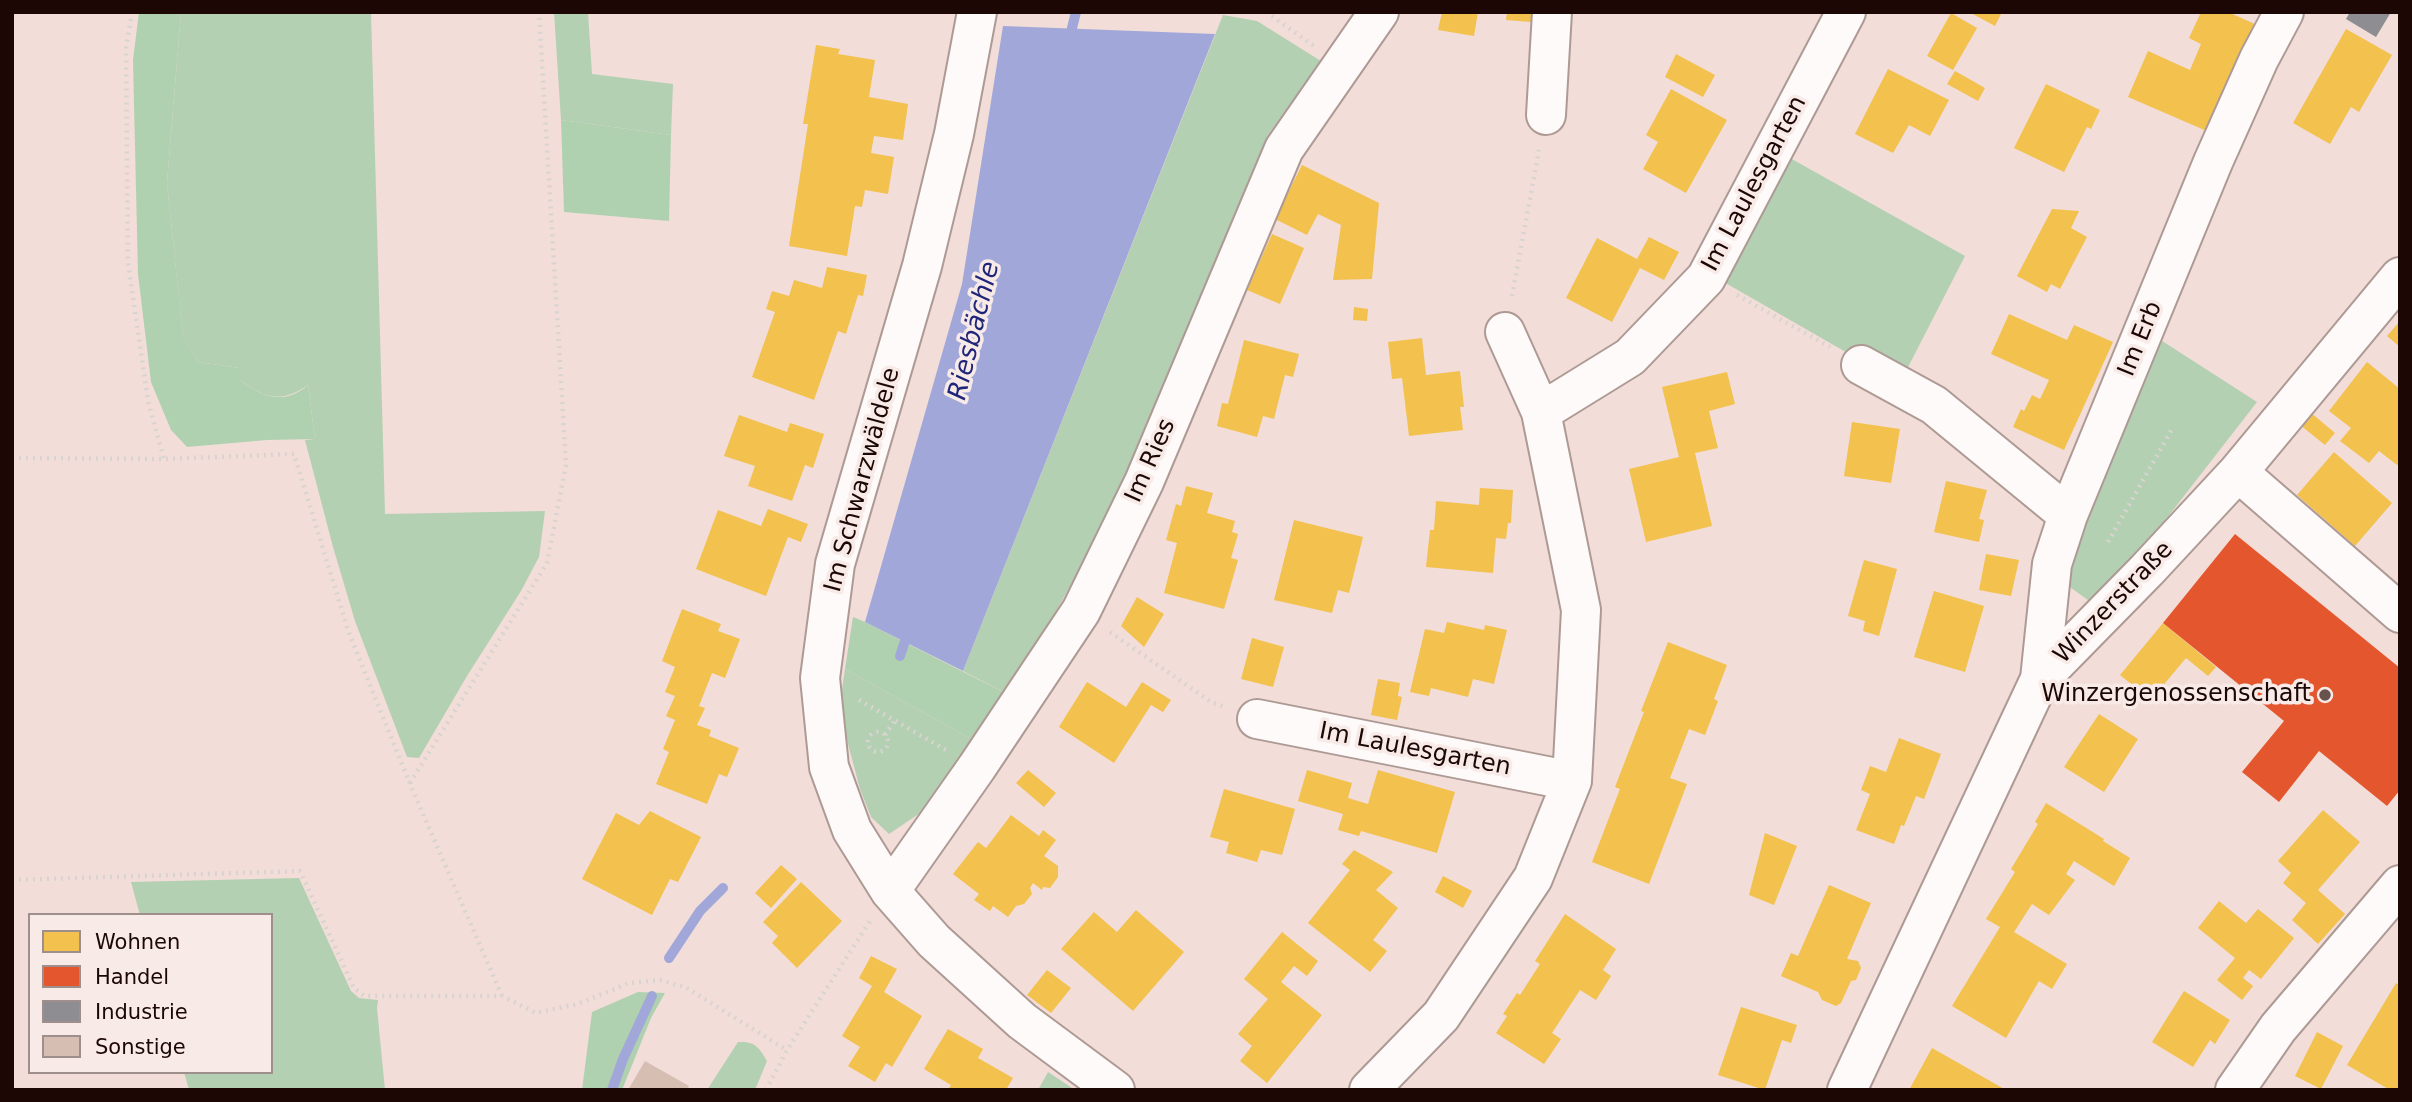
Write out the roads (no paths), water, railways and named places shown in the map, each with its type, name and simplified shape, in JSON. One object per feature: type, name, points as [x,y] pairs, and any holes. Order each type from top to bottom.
[{"type":"street","name":"Im Schwarzwäldele","points":[[977,12],[954,134],[922,266],[835,564],[820,678],[829,767],[852,830],[890,891],[934,941],[1021,1021],[1115,1090]]},
{"type":"street","name":"Im Ries","points":[[890,891],[977,768],[1081,611],[1144,482],[1284,149],[1378,12]]},
{"type":"street","points":[[1546,115],[1552,12]]},
{"type":"street","name":"Im Laulesgarten","points":[[1541,412],[1630,357],[1706,278],[1846,12]]},
{"type":"street","name":"Im Erb","points":[[2040,679],[2052,564],[2068,515],[2214,162],[2259,59],[2284,12]]},
{"type":"street","name":"Winzerstraße","points":[[1847,1090],[2040,679],[2238,472],[2400,277]]},
{"type":"street","points":[[1368,1090],[1441,1016],[1533,878],[1572,781],[1581,610],[1541,412],[1505,332]]},
{"type":"street","points":[[1861,365],[1934,405],[2068,515]]},
{"type":"street","points":[[2238,472],[2400,613]]},
{"type":"street","name":"Im Laulesgarten","points":[[1257,719],[1572,781]]},
{"type":"street","points":[[2235,1090],[2277,1028],[2400,885]]},
{"type":"water","points":[[1003,26],[1215,34],[963,671],[865,622],[962,284]]},
{"type":"waterway","name":"Riesbächle","points":[[1069,40],[1076,12]]},
{"type":"waterway","name":"Riesbächle","points":[[900,656],[909,629]]},
{"type":"waterway","name":"Riesbächle","points":[[669,958],[700,911],[723,888]]},
{"type":"waterway","name":"Riesbächle","points":[[612,1090],[652,996]]},
{"type":"place","name":"Winzergenossenschaft","points":[[2325,695]]}]
